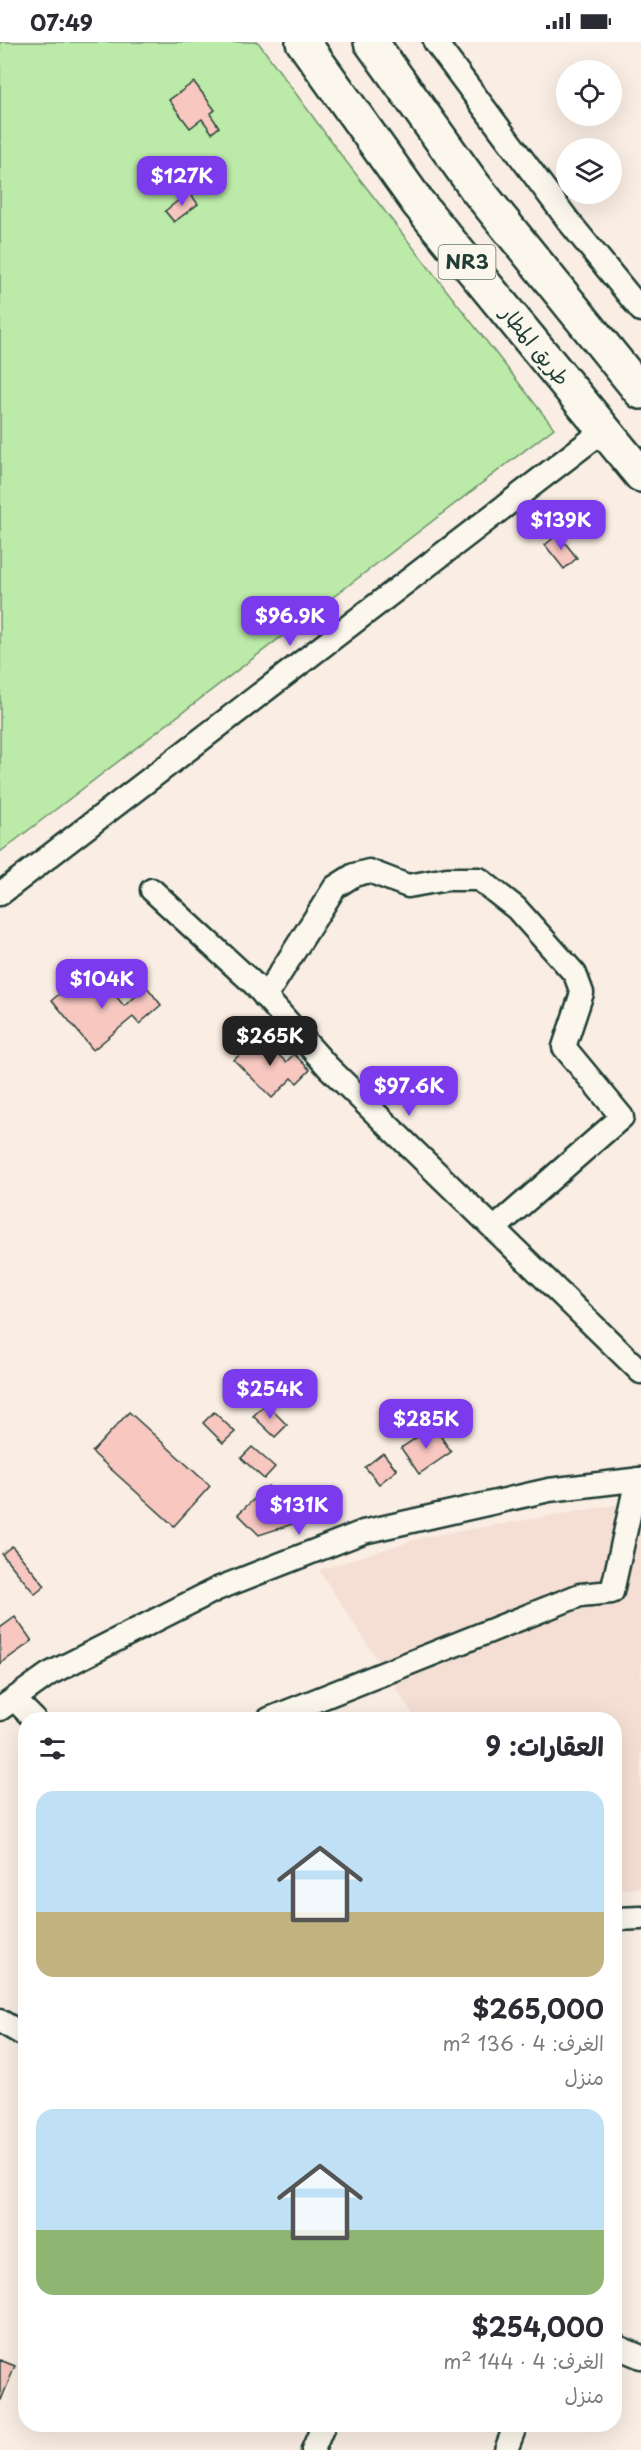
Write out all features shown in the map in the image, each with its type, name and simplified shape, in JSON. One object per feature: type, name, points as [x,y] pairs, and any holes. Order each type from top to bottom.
[{"type":"highway","name":"طريق المطار","points":[[303,42],[418,202],[641,475]]},
{"type":"highway","name":"NR3","points":[[371,42],[475,187],[641,392]]},
{"type":"street","points":[[435,42],[570,223],[641,310]]},
{"type":"street","points":[[0,894],[604,430]]},
{"type":"street","points":[[265,997],[335,887],[354,875],[369,871],[408,886],[447,879],[479,879],[516,908],[575,974],[582,993],[564,1047],[622,1117],[495,1228]]},
{"type":"street","points":[[152,890],[265,997],[328,1067],[641,1372]]},
{"type":"street","points":[[21,1712],[7,1704],[48,1674],[218,1589],[363,1532],[549,1490],[639,1479],[612,1592],[580,1595],[287,1712]]},
{"type":"street","points":[[622,1919],[641,1918]]},
{"type":"street","points":[[0,2021],[18,2031]]},
{"type":"street","points":[[622,2349],[641,2357]]},
{"type":"street","points":[[313,2450],[321,2432]]},
{"type":"street","points":[[506,2450],[513,2432]]},
{"type":"shaded area","points":[[621,1504],[641,1504],[641,1888],[622,1889],[622,1712],[411,1712],[319,1570],[424,1537]]},
{"type":"green space","points":[[0,42],[258,42],[341,155],[554,428],[0,852]]},
{"type":"building","points":[[194,82],[215,110],[210,114],[219,127],[212,133],[202,119],[190,128],[169,100]]},
{"type":"building","points":[[189,192],[198,204],[174,222],[165,211]]},
{"type":"building","points":[[558,534],[577,558],[564,569],[545,545]]},
{"type":"building","points":[[77,979],[88,993],[103,980],[124,1006],[147,987],[161,1005],[139,1024],[133,1017],[93,1050],[52,1000]]},
{"type":"building","points":[[259,1036],[286,1062],[294,1054],[310,1070],[297,1083],[292,1078],[272,1098],[234,1060]]},
{"type":"building","points":[[266,1404],[287,1425],[275,1437],[253,1416]]},
{"type":"building","points":[[129,1412],[210,1486],[174,1526],[92,1452]]},
{"type":"building","points":[[214,1412],[235,1432],[223,1443],[203,1423]]},
{"type":"building","points":[[434,1426],[451,1452],[419,1474],[401,1448]]},
{"type":"building","points":[[252,1447],[275,1467],[264,1479],[241,1458]]},
{"type":"building","points":[[383,1453],[397,1470],[379,1484],[365,1467]]},
{"type":"building","points":[[268,1486],[302,1521],[259,1535],[238,1514]]},
{"type":"building","points":[[12,1546],[45,1586],[35,1594],[2,1554]]},
{"type":"building","points":[[15,1617],[32,1641],[0,1664],[0,1628]]},
{"type":"building","points":[[0,2360],[15,2366],[1,2400],[0,2400]]}]
